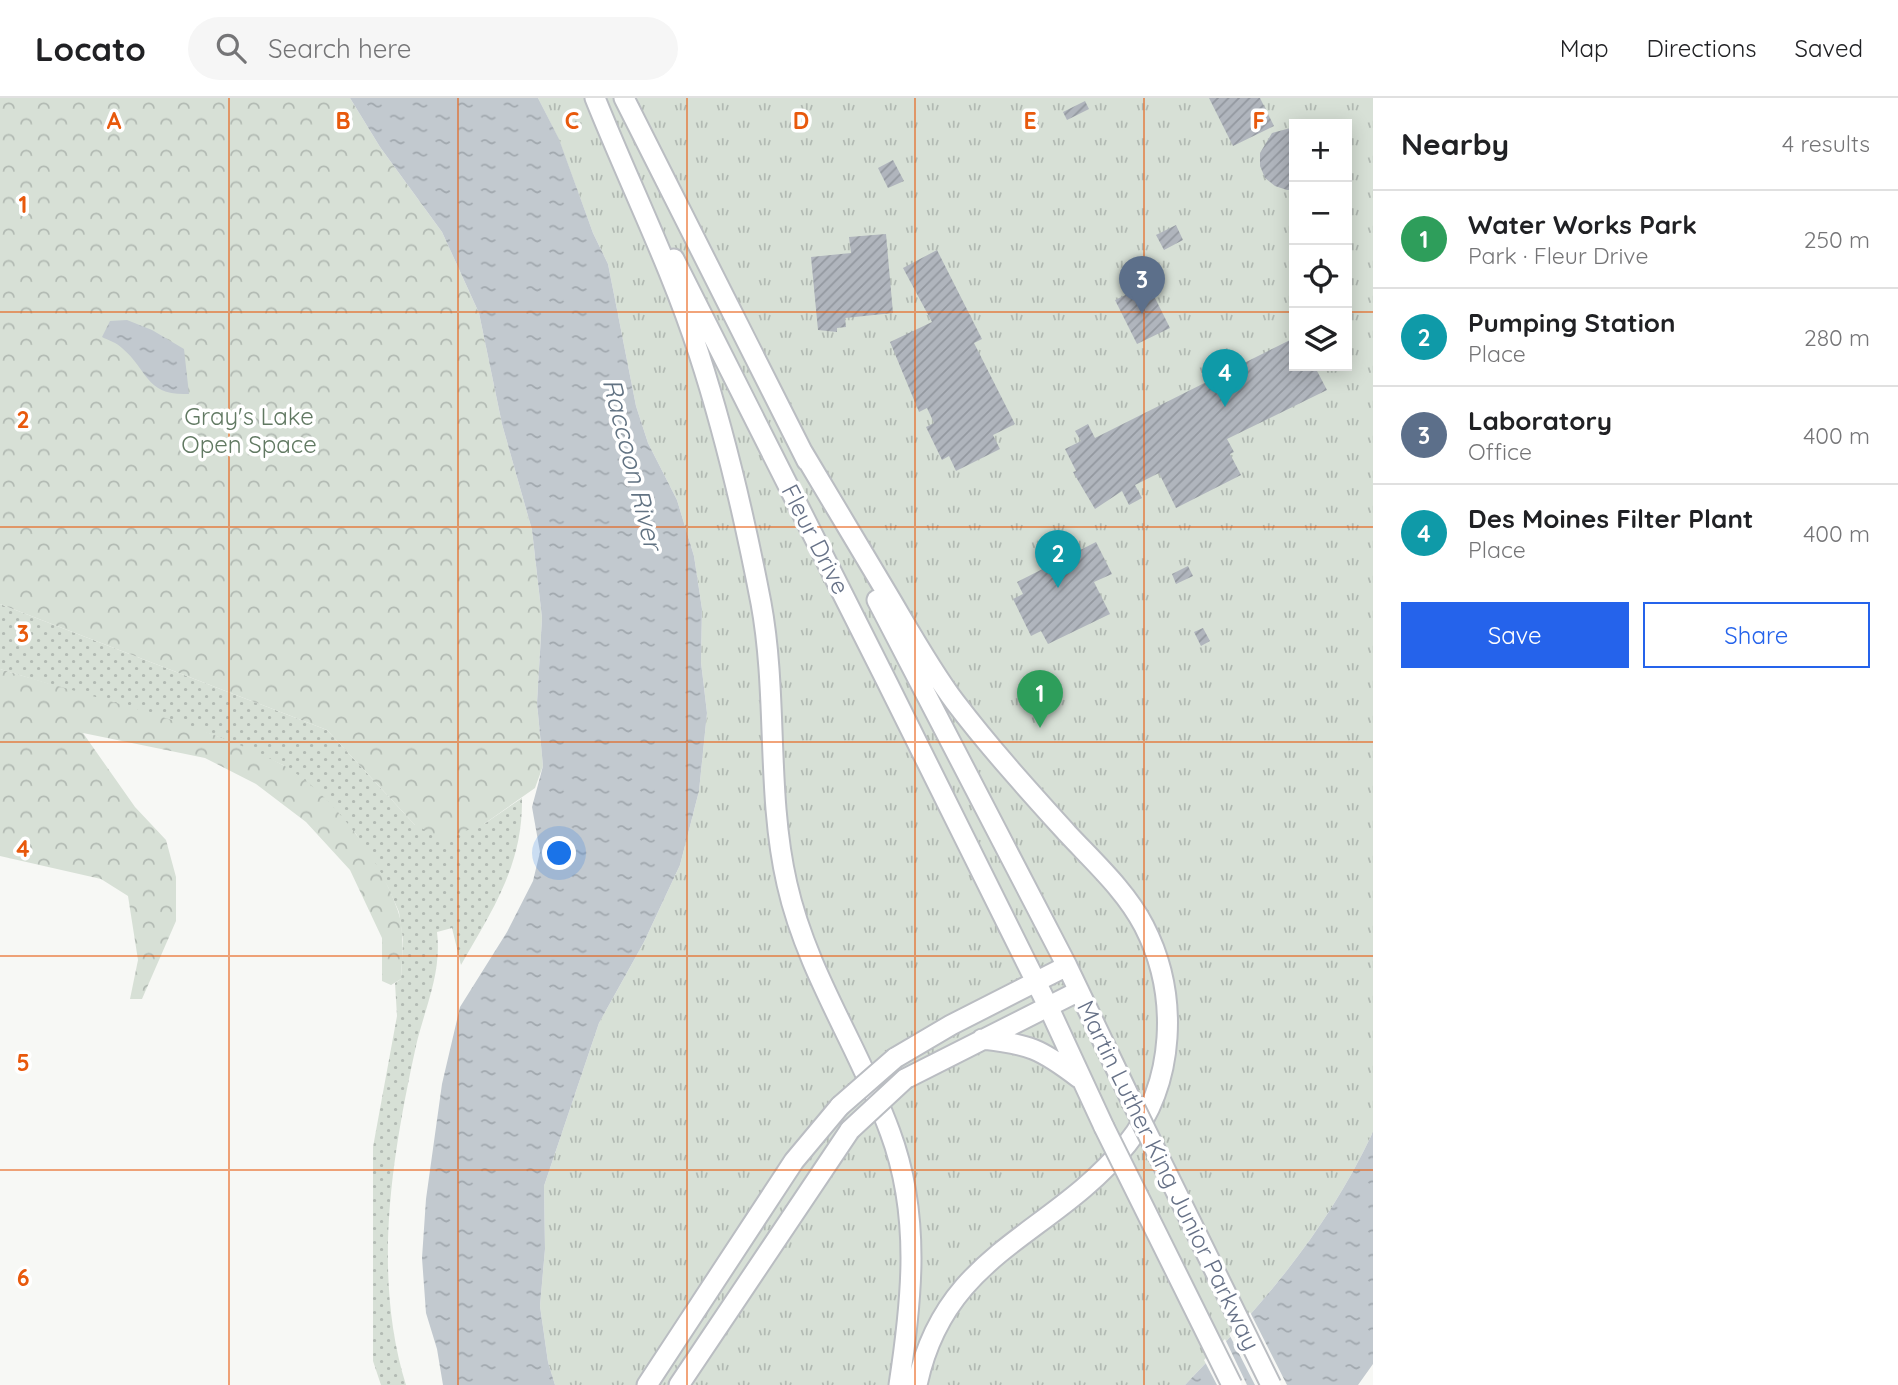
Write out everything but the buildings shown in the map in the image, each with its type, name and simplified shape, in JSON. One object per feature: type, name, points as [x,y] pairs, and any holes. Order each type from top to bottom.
[{"type":"main road","name":"Fleur Drive","points":[[595,98],[1035,981]]},
{"type":"main road","points":[[595,98],[699,355],[736,496],[762,606],[782,857],[797,925],[819,982],[880,1107],[901,1168],[911,1222],[913,1273],[899,1385]]},
{"type":"main road","name":"Fleur Drive","points":[[624,98],[1067,966]]},
{"type":"main road","points":[[802,451],[954,701],[1035,798],[1126,899],[1144,926],[1157,957],[1168,1015],[1168,1046],[1158,1084],[1147,1114],[1129,1142],[1104,1171],[973,1275],[941,1317],[927,1348],[917,1385]]},
{"type":"main road","points":[[647,1385],[794,1161],[839,1106],[895,1058],[1067,966]]},
{"type":"main road","name":"Martin Luther King Junior Parkway","points":[[1067,966],[1271,1385]]},
{"type":"main road","name":"Martin Luther King Junior Parkway","points":[[1035,981],[1231,1385]]},
{"type":"main road","points":[[679,1385],[850,1130],[905,1079],[1079,990]]},
{"type":"main road","points":[[981,1039],[1025,1044],[1042,1051],[1082,1080]]},
{"type":"green space","name":"Gray's Lake Open Space","points":[[0,98],[350,98],[380,147],[442,232],[479,313],[502,424],[532,530],[542,618],[537,703],[543,766],[535,788],[484,824],[444,839],[415,825],[327,730],[0,604]]},
{"type":"green space","points":[[538,98],[1373,98],[1373,1132],[1334,1203],[1290,1267],[1185,1385],[555,1385],[548,1362],[540,1306],[545,1249],[544,1186],[599,1023],[644,942],[680,865],[699,791],[707,713],[701,662],[702,609],[694,556],[677,500],[648,443],[636,406],[608,264],[593,233],[559,140]]},
{"type":"green space","points":[[0,604],[327,730],[415,825],[484,824],[522,798],[521,822],[512,866],[495,905],[461,965],[452,928],[437,932],[435,976],[407,1088],[389,1216],[390,1301],[406,1385],[381,1385],[373,1361],[373,1147],[397,1016],[395,983],[401,979],[403,940],[399,912],[388,887],[356,834],[283,765],[214,735],[0,669]]},
{"type":"green space","points":[[0,669],[179,722],[248,749],[299,775],[334,808],[380,870],[402,927],[401,979],[391,985],[382,981],[382,938],[350,870],[306,822],[256,784],[205,758],[83,733],[135,807],[166,840],[176,877],[176,921],[142,999],[130,999],[138,960],[128,896],[101,879],[0,856]]},
{"type":"water","name":"Raccoon River","points":[[350,98],[538,98],[559,139],[593,233],[608,264],[636,406],[648,443],[677,500],[694,556],[702,609],[701,662],[707,713],[699,791],[680,865],[644,942],[599,1023],[544,1186],[545,1249],[540,1306],[548,1362],[555,1385],[443,1385],[437,1349],[426,1313],[422,1258],[426,1199],[442,1084],[460,1007],[507,932],[533,881],[540,852],[532,807],[543,766],[537,703],[542,618],[532,530],[502,424],[479,313],[442,232],[380,147]]},
{"type":"water","points":[[127,320],[152,330],[184,349],[189,394],[175,394],[156,386],[122,348],[102,337],[110,321]]},
{"type":"water","points":[[1373,1132],[1373,1364],[1358,1385],[1185,1385],[1290,1267],[1334,1203]]},
{"type":"pier","points":[[1250,1312],[1287,1385],[1255,1385],[1229,1334]]},
{"type":"pier","points":[[1225,1339],[1247,1385],[1217,1385],[1204,1360]]},
{"type":"place","name":"Laboratory","points":[[1142,314]]},
{"type":"place","name":"Des Moines Filter Plant","points":[[1225,407]]},
{"type":"place","name":"Pumping Station","points":[[1058,588]]},
{"type":"place","name":"Water Works Park","points":[[1040,728]]}]
